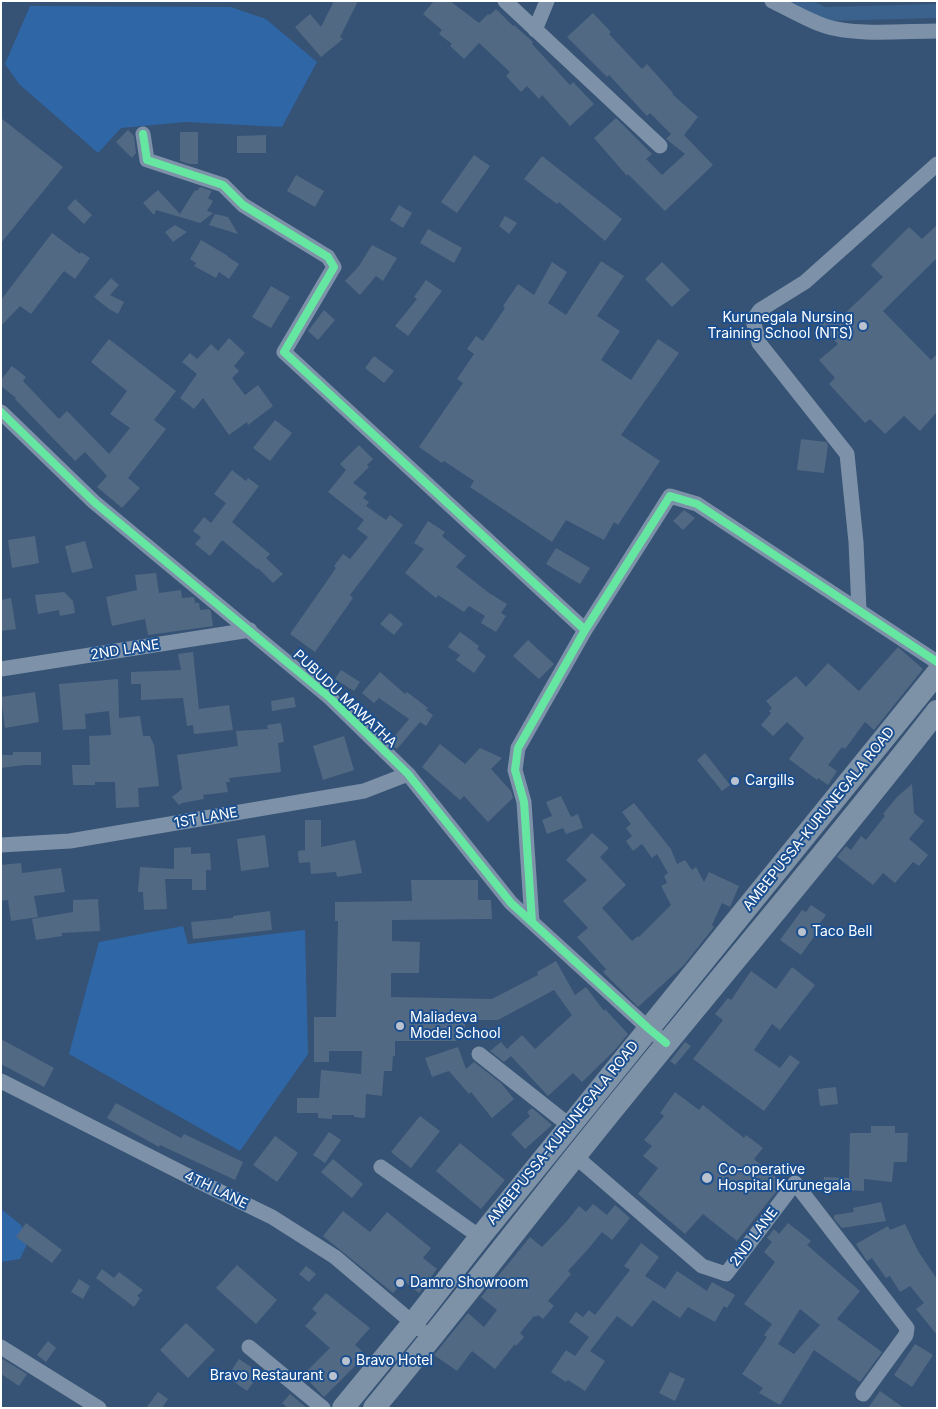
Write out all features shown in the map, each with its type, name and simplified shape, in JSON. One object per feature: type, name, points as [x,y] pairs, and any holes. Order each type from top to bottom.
[{"type":"highway","name":"AMBEPUSSA-KURUNEGALA ROAD","points":[[343,1408],[413,1324],[480,1237],[648,1028],[937,674]]},
{"type":"highway","name":"AMBEPUSSA-KURUNEGALA ROAD","points":[[374,1408],[432,1338],[666,1043],[863,806],[937,711]]},
{"type":"street","points":[[505,1],[660,146]]},
{"type":"street","points":[[535,30],[547,1]]},
{"type":"street","points":[[772,1],[824,26],[840,30],[937,31]]},
{"type":"street","points":[[144,134],[147,160],[223,185],[243,205],[328,257],[334,267],[284,352],[585,630]]},
{"type":"street","points":[[859,610],[856,542],[847,454],[759,343],[753,320],[760,310],[805,282],[937,164]]},
{"type":"street","name":"PUBUDU MAWATHA","points":[[1,412],[94,502],[329,697],[408,774],[511,903],[666,1043]]},
{"type":"street","points":[[532,922],[524,802],[516,770],[518,748],[585,630],[670,496],[697,504],[937,662]]},
{"type":"street","name":"2ND LANE","points":[[1,670],[250,630]]},
{"type":"street","name":"1ST LANE","points":[[1,845],[70,841],[364,791],[408,774]]},
{"type":"street","points":[[479,1054],[570,1126]]},
{"type":"street","name":"4TH LANE","points":[[1,1082],[272,1217],[335,1257],[432,1338]]},
{"type":"street","name":"2ND LANE","points":[[575,1156],[702,1266],[726,1274],[795,1183],[906,1328],[906,1335],[863,1394]]},
{"type":"street","points":[[382,1167],[480,1237]]},
{"type":"street","points":[[1,1347],[99,1408]]},
{"type":"street","points":[[249,1347],[323,1408]]},
{"type":"shaded area","points":[[30,6],[231,7],[266,19],[317,62],[282,127],[186,122],[121,128],[98,153],[19,84],[5,64]]},
{"type":"shaded area","points":[[183,926],[188,944],[305,930],[308,1054],[240,1151],[69,1054],[99,942]]},
{"type":"shaded area","points":[[1,1209],[21,1225],[28,1242],[20,1259],[1,1262]]},
{"type":"building","points":[[334,1],[358,1],[340,37],[343,39],[321,57],[295,27],[310,14],[321,27]]},
{"type":"building","points":[[434,1],[450,1],[479,23],[496,9],[533,42],[532,44],[570,85],[573,82],[594,104],[570,126],[542,95],[539,99],[527,86],[521,92],[506,76],[510,72],[479,43],[464,59],[450,46],[452,44],[439,34],[442,30],[423,14]]},
{"type":"building","points":[[593,13],[611,32],[609,34],[642,69],[647,64],[672,94],[698,117],[684,135],[713,165],[665,211],[628,174],[627,176],[594,138],[616,118],[652,154],[646,159],[662,175],[685,154],[666,139],[671,134],[650,113],[647,116],[609,75],[607,77],[567,37]]},
{"type":"building","points":[[1,118],[63,167],[1,243]]},
{"type":"building","points":[[128,130],[134,136],[136,153],[132,158],[116,142]]},
{"type":"building","points":[[180,132],[198,132],[198,164],[180,161]]},
{"type":"building","points":[[266,135],[266,153],[237,153],[237,136]]},
{"type":"building","points":[[474,155],[490,166],[457,213],[441,202]]},
{"type":"building","points":[[542,156],[622,219],[605,241],[559,202],[557,204],[524,179]]},
{"type":"building","points":[[296,175],[324,191],[315,207],[287,191]]},
{"type":"building","points":[[200,187],[212,191],[208,198],[213,201],[207,211],[213,213],[200,223],[156,210],[154,215],[143,203],[158,190],[180,214],[195,190],[197,191]]},
{"type":"building","points":[[75,199],[92,215],[84,224],[67,208]]},
{"type":"building","points":[[399,205],[412,213],[403,228],[390,220]]},
{"type":"building","points":[[215,214],[228,217],[238,234],[209,225]]},
{"type":"building","points":[[505,216],[517,223],[509,234],[499,226]]},
{"type":"building","points":[[175,225],[187,232],[173,242],[165,232]]},
{"type":"building","points":[[937,225],[937,258],[883,311],[931,360],[937,354],[937,412],[920,431],[904,416],[885,434],[870,419],[865,423],[829,384],[835,378],[819,360],[838,344],[817,323],[826,314],[835,323],[883,277],[871,265],[909,227],[922,239]]},
{"type":"building","points":[[428,229],[462,248],[454,263],[420,243]]},
{"type":"building","points":[[52,233],[80,254],[81,252],[90,258],[75,279],[64,271],[31,314],[20,306],[1,326],[1,300]]},
{"type":"building","points":[[201,240],[239,264],[229,279],[219,272],[216,278],[194,266],[196,263],[190,259]]},
{"type":"building","points":[[372,245],[397,258],[383,281],[376,276],[360,295],[345,281],[359,266]]},
{"type":"building","points":[[601,261],[624,276],[597,316],[620,331],[601,360],[631,380],[658,339],[679,353],[621,435],[660,461],[618,525],[614,522],[604,540],[566,520],[552,542],[470,487],[474,481],[444,461],[442,463],[419,447],[463,383],[457,379],[474,354],[467,349],[476,336],[483,341],[518,284],[534,295],[552,262],[567,272],[548,303],[566,315]]},
{"type":"building","points":[[662,262],[690,290],[672,307],[645,279]]},
{"type":"building","points":[[111,278],[119,285],[110,295],[124,302],[118,314],[94,297]]},
{"type":"building","points":[[426,280],[442,291],[408,336],[395,326],[417,299],[414,297]]},
{"type":"building","points":[[271,286],[290,297],[271,328],[252,317]]},
{"type":"building","points":[[324,310],[335,320],[318,340],[308,331]]},
{"type":"building","points":[[229,338],[245,353],[234,366],[239,371],[232,378],[245,395],[258,385],[273,406],[248,425],[247,422],[229,435],[203,398],[194,409],[180,398],[197,374],[182,362],[190,353],[197,359],[211,344],[218,351]]},
{"type":"building","points":[[109,339],[176,391],[154,420],[166,429],[128,478],[140,488],[122,508],[97,487],[107,476],[85,452],[75,461],[16,398],[1,386],[1,380],[12,366],[26,377],[23,381],[59,419],[67,411],[109,454],[130,428],[110,414],[127,391],[91,362]]},
{"type":"building","points":[[374,356],[394,371],[384,383],[365,368]]},
{"type":"building","points":[[275,420],[292,433],[270,461],[253,448]]},
{"type":"building","points":[[801,439],[826,442],[828,445],[824,473],[797,470]]},
{"type":"building","points":[[359,445],[373,459],[367,465],[369,467],[353,483],[367,493],[363,498],[369,502],[366,506],[386,520],[390,515],[403,525],[350,595],[353,598],[315,652],[290,634],[336,568],[334,566],[343,554],[350,559],[368,537],[357,529],[364,520],[328,492],[346,470],[340,464]]},
{"type":"building","points":[[232,470],[246,481],[248,478],[259,486],[232,522],[270,554],[266,558],[283,574],[273,583],[258,568],[222,540],[210,556],[195,544],[201,537],[193,531],[204,517],[211,523],[226,503],[214,494]]},
{"type":"building","points":[[684,510],[695,518],[683,530],[673,521]]},
{"type":"building","points":[[428,521],[445,532],[442,536],[466,556],[456,567],[489,593],[507,604],[501,613],[506,616],[496,632],[481,623],[485,616],[469,606],[464,612],[438,595],[436,598],[405,573],[424,549],[414,543]]},
{"type":"building","points":[[35,536],[39,563],[12,568],[8,540]]},
{"type":"building","points":[[85,541],[93,568],[72,573],[65,546]]},
{"type":"building","points":[[556,548],[590,568],[580,584],[546,564]]},
{"type":"building","points":[[156,573],[159,593],[181,590],[182,598],[194,597],[195,603],[199,603],[200,610],[209,609],[211,611],[213,626],[148,635],[145,619],[112,626],[106,597],[137,590],[135,575]]},
{"type":"building","points":[[64,592],[73,601],[75,613],[60,616],[59,610],[38,614],[35,595]]},
{"type":"building","points":[[11,598],[16,629],[1,631],[1,600]]},
{"type":"building","points":[[390,613],[403,624],[394,635],[380,624]]},
{"type":"building","points":[[460,632],[479,646],[477,649],[486,656],[474,673],[456,660],[460,655],[448,647]]},
{"type":"building","points":[[528,640],[554,664],[539,679],[513,656]]},
{"type":"building","points":[[898,647],[923,669],[874,730],[865,722],[845,749],[842,747],[828,765],[837,771],[828,785],[818,778],[817,780],[789,759],[804,738],[787,722],[773,736],[761,725],[771,713],[769,711],[772,708],[766,701],[796,676],[806,687],[828,663],[859,691]]},
{"type":"building","points":[[193,652],[199,709],[229,705],[233,730],[194,734],[193,725],[187,726],[183,698],[141,700],[141,684],[131,684],[131,672],[181,670],[178,654]]},
{"type":"building","points":[[341,670],[360,682],[354,691],[335,679]]},
{"type":"building","points":[[380,672],[405,694],[407,692],[428,708],[426,710],[433,715],[426,726],[420,722],[397,749],[389,743],[409,719],[379,698],[374,703],[362,693]]},
{"type":"building","points":[[118,679],[119,718],[140,716],[143,736],[150,736],[154,745],[159,786],[138,788],[139,807],[116,808],[115,782],[95,782],[95,785],[73,785],[72,765],[90,765],[89,736],[111,735],[109,711],[85,714],[86,729],[63,730],[59,684]]},
{"type":"building","points":[[35,692],[39,722],[5,728],[1,697]]},
{"type":"building","points":[[294,697],[296,707],[272,711],[271,701]]},
{"type":"building","points":[[281,723],[284,742],[278,743],[281,772],[229,778],[230,782],[226,782],[228,792],[203,795],[204,799],[179,805],[172,797],[182,789],[177,755],[238,746],[236,731],[268,729],[267,725]]},
{"type":"building","points":[[344,736],[354,770],[323,780],[313,746]]},
{"type":"building","points":[[440,744],[465,764],[480,748],[502,758],[491,769],[511,791],[513,798],[488,822],[464,796],[460,800],[422,767]]},
{"type":"building","points":[[13,752],[41,752],[41,765],[1,768],[1,755],[13,755]]},
{"type":"building","points":[[705,753],[730,785],[722,791],[697,760]]},
{"type":"building","points":[[912,784],[914,813],[924,821],[909,839],[928,855],[919,866],[913,862],[895,883],[883,873],[873,885],[837,857],[846,846],[851,850],[861,836],[866,840],[885,816],[883,814],[897,797]]},
{"type":"building","points":[[561,796],[571,817],[578,814],[583,828],[566,834],[563,828],[547,834],[542,820],[552,816],[546,802]]},
{"type":"building","points":[[634,803],[671,849],[677,864],[685,860],[692,870],[696,867],[704,882],[709,872],[739,886],[730,907],[722,903],[712,925],[714,927],[684,965],[638,1007],[603,972],[606,969],[577,937],[588,928],[563,901],[587,880],[566,860],[592,833],[609,848],[600,857],[626,885],[602,908],[632,941],[639,937],[671,905],[661,886],[667,883],[664,876],[668,873],[657,854],[652,858],[642,844],[633,851],[626,841],[632,836],[626,828],[631,824],[622,812]]},
{"type":"building","points":[[305,820],[321,820],[321,847],[355,840],[362,873],[337,877],[336,872],[311,874],[310,862],[299,863],[298,851],[305,850]]},
{"type":"building","points":[[265,835],[269,867],[241,871],[237,839]]},
{"type":"building","points":[[191,847],[191,854],[210,853],[211,870],[206,870],[206,890],[192,890],[192,879],[165,879],[167,909],[144,910],[143,892],[138,892],[140,867],[174,869],[174,848]]},
{"type":"building","points":[[21,863],[22,873],[61,868],[65,892],[34,896],[38,917],[11,921],[8,900],[1,901],[1,865]]},
{"type":"building","points":[[411,880],[478,880],[478,900],[491,900],[492,919],[392,920],[392,941],[420,942],[419,973],[391,973],[391,997],[492,999],[538,975],[537,972],[556,961],[575,995],[586,987],[604,1011],[605,1009],[628,1034],[613,1052],[582,1082],[573,1073],[548,1096],[511,1056],[504,1062],[490,1051],[501,1042],[507,1049],[522,1035],[535,1049],[572,1015],[554,990],[498,1020],[465,1020],[465,1036],[454,1036],[456,1041],[395,1041],[392,1071],[384,1071],[382,1096],[366,1094],[365,1118],[354,1117],[354,1115],[332,1115],[332,1119],[318,1118],[318,1113],[297,1113],[297,1098],[319,1098],[321,1070],[361,1074],[362,1051],[329,1051],[329,1062],[314,1062],[314,1017],[336,1017],[338,921],[335,921],[335,902],[412,901]]},
{"type":"building","points":[[98,899],[100,931],[62,933],[62,936],[36,940],[32,919],[73,912],[73,900]]},
{"type":"building","name":"Taco Bell","points":[[811,905],[826,915],[820,923],[823,924],[801,955],[780,940],[802,910],[806,912]]},
{"type":"building","points":[[270,911],[272,930],[193,939],[191,922],[233,918],[233,916]]},
{"type":"building","points":[[792,967],[815,985],[780,1030],[772,1024],[754,1050],[780,1068],[790,1055],[800,1062],[764,1111],[693,1059],[723,1020],[715,1014],[728,998],[731,1000],[751,971],[776,989]]},
{"type":"building","points":[[1,1039],[54,1068],[44,1087],[1,1064]]},
{"type":"building","points":[[685,1042],[691,1046],[675,1065],[670,1061]]},
{"type":"building","points":[[458,1047],[466,1069],[474,1062],[501,1083],[514,1099],[492,1118],[471,1092],[469,1094],[449,1071],[432,1077],[425,1058]]},
{"type":"building","points":[[836,1087],[838,1104],[820,1106],[818,1089]]},
{"type":"building","name":"Co-operative Hospital Kurunegala","points":[[675,1092],[699,1110],[703,1105],[744,1138],[746,1135],[763,1148],[754,1159],[783,1183],[737,1241],[703,1214],[685,1234],[638,1194],[658,1168],[643,1156],[652,1146],[644,1140],[664,1116],[660,1113]]},
{"type":"building","points":[[116,1103],[181,1138],[184,1134],[243,1162],[235,1180],[160,1145],[159,1147],[107,1118]]},
{"type":"building","points":[[532,1108],[552,1125],[525,1149],[511,1134],[530,1116],[527,1112]]},
{"type":"building","points":[[420,1116],[440,1131],[411,1168],[391,1152]]},
{"type":"building","points":[[871,1126],[895,1126],[895,1133],[908,1133],[907,1162],[894,1162],[892,1182],[864,1179],[864,1191],[823,1189],[824,1177],[849,1178],[850,1133],[871,1133]]},
{"type":"building","points":[[329,1132],[341,1140],[325,1163],[313,1155]]},
{"type":"building","points":[[275,1136],[298,1153],[277,1182],[253,1165]]},
{"type":"building","points":[[460,1143],[505,1180],[481,1209],[436,1171]]},
{"type":"building","points":[[333,1159],[363,1184],[352,1198],[321,1172]]},
{"type":"building","points":[[881,1202],[886,1221],[842,1228],[834,1219],[834,1215],[854,1212],[853,1208]]},
{"type":"building","points":[[593,1204],[607,1215],[615,1205],[630,1218],[612,1240],[602,1232],[568,1271],[571,1274],[548,1301],[554,1306],[543,1319],[538,1315],[534,1316],[520,1333],[524,1337],[516,1346],[515,1344],[495,1369],[472,1351],[457,1371],[434,1355],[468,1313],[484,1327],[497,1310],[481,1297],[530,1237],[542,1247],[579,1206],[586,1212]]},
{"type":"building","points":[[343,1211],[370,1232],[387,1212],[431,1248],[423,1258],[437,1269],[419,1293],[404,1281],[393,1293],[323,1236]]},
{"type":"building","points":[[26,1223],[62,1250],[52,1263],[16,1237]]},
{"type":"building","points":[[788,1223],[811,1241],[807,1245],[860,1291],[837,1319],[882,1352],[860,1382],[814,1350],[780,1405],[759,1393],[763,1388],[742,1374],[767,1337],[764,1335],[772,1324],[744,1304],[775,1262],[764,1252],[772,1242],[767,1238],[774,1229],[779,1234]],"holes":[[[800,1309],[820,1325],[794,1354],[778,1344]]]},
{"type":"building","points":[[905,1224],[918,1251],[937,1279],[937,1335],[916,1309],[924,1303],[910,1286],[900,1292],[890,1276],[886,1278],[872,1258],[867,1261],[856,1244],[888,1226],[890,1230]]},
{"type":"building","points":[[641,1243],[659,1257],[645,1276],[665,1289],[677,1271],[707,1291],[712,1282],[735,1295],[727,1308],[724,1306],[715,1322],[688,1307],[680,1318],[653,1300],[632,1327],[617,1316],[590,1351],[605,1361],[585,1391],[551,1372],[566,1350],[575,1356],[589,1337],[569,1322],[576,1312],[583,1317],[589,1310],[595,1315],[630,1270],[624,1266]]},
{"type":"building","points":[[237,1265],[277,1300],[256,1324],[216,1288]]},
{"type":"building","points":[[306,1266],[316,1274],[309,1282],[299,1274]]},
{"type":"building","points":[[102,1269],[114,1278],[119,1272],[143,1290],[137,1296],[140,1298],[134,1307],[96,1278]]},
{"type":"building","points":[[79,1279],[90,1286],[83,1299],[71,1292]]},
{"type":"building","points":[[326,1293],[370,1328],[355,1345],[362,1351],[354,1359],[358,1363],[324,1397],[303,1375],[330,1348],[305,1326],[317,1313],[312,1309]]},
{"type":"building","points":[[186,1323],[215,1350],[188,1378],[160,1350]]},
{"type":"building","points":[[48,1341],[56,1348],[46,1362],[37,1355]]},
{"type":"building","points":[[915,1344],[933,1355],[912,1387],[894,1375]]},
{"type":"building","points":[[1,1358],[27,1374],[19,1386],[1,1374]]},
{"type":"building","points":[[239,1359],[260,1373],[247,1391],[227,1377]]},
{"type":"building","points":[[670,1372],[685,1379],[675,1401],[659,1393]]},
{"type":"building","points":[[880,1391],[904,1408],[868,1408]]},
{"type":"building","points":[[158,1392],[168,1399],[162,1408],[146,1408]]},
{"type":"building","points":[[290,1394],[307,1408],[288,1408],[282,1403]]},
{"type":"waterway","points":[[796,1],[824,14],[937,11]]},
{"type":"cycle path","points":[[143,134],[147,160],[223,185],[243,205],[328,257],[334,267],[284,352],[585,630]]},
{"type":"cycle path","points":[[1,412],[94,502],[329,697],[408,774],[511,903],[666,1043]]},
{"type":"cycle path","points":[[532,922],[524,802],[515,770],[518,748],[585,630],[670,496],[697,504],[937,662]]},
{"type":"place","name":"Kurunegala Nursing Training School (NTS)","points":[[863,326]]},
{"type":"place","name":"Cargills","points":[[735,781]]},
{"type":"place","name":"Taco Bell","points":[[802,932]]},
{"type":"place","name":"Maliadeva Model School","points":[[400,1026]]},
{"type":"place","name":"Co-operative Hospital Kurunegala","points":[[707,1178]]},
{"type":"place","name":"Damro Showroom","points":[[400,1283]]},
{"type":"place","name":"Bravo Hotel","points":[[346,1361]]},
{"type":"place","name":"Bravo Restaurant","points":[[333,1376]]}]
